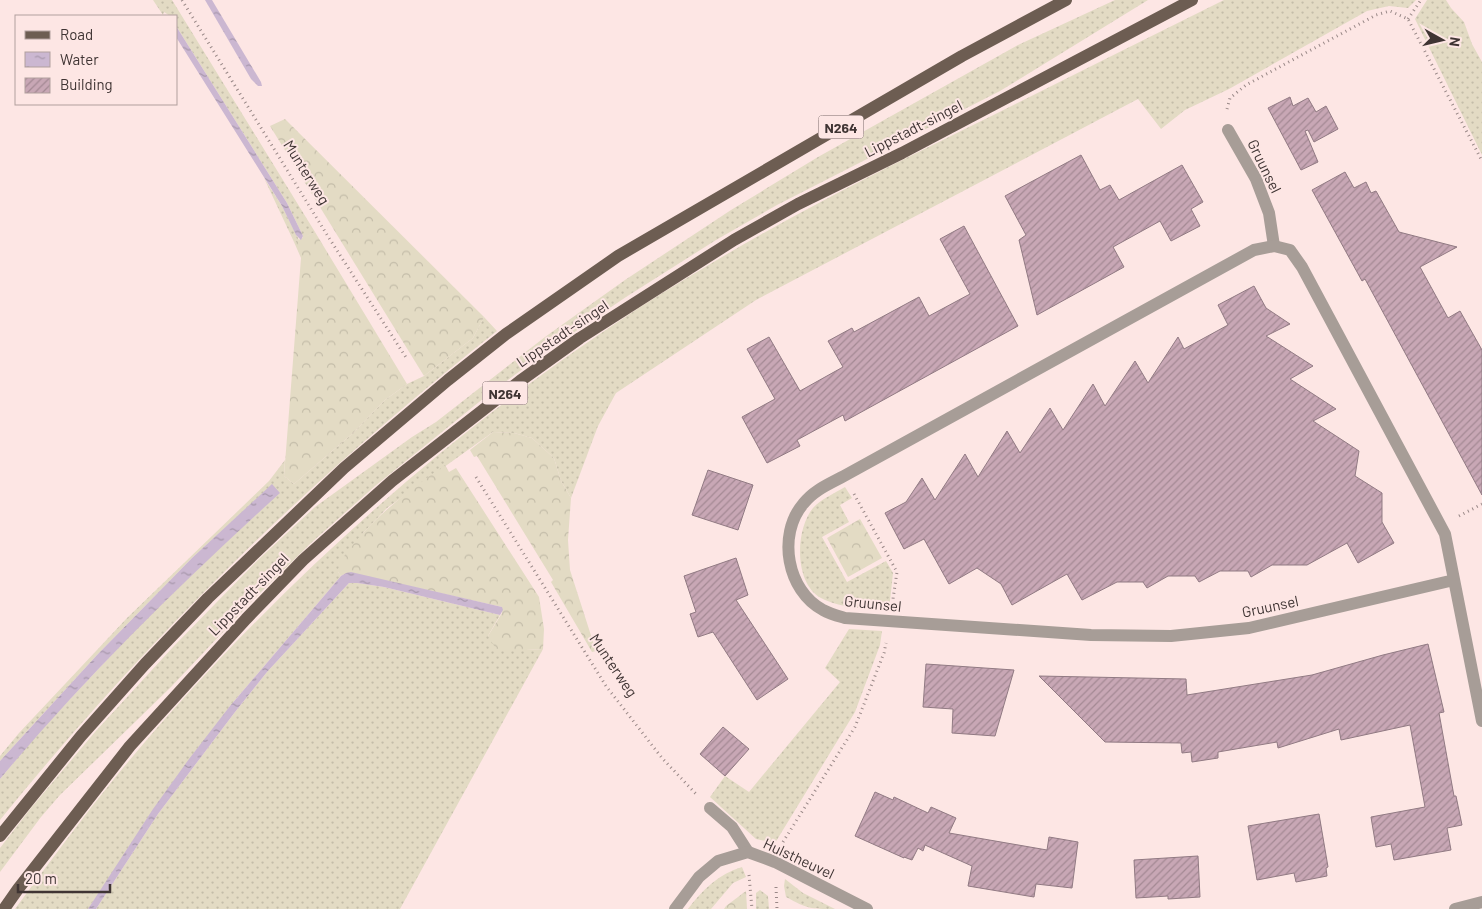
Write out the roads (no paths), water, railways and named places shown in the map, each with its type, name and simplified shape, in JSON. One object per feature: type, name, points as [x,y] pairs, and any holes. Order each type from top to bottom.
[{"type":"main road","name":"Lippstadt-singel","points":[[0,836],[81,736],[145,664],[208,598],[344,468],[448,380],[499,340],[618,256],[962,56],[1066,0]]},
{"type":"main road","name":"Lippstadt-singel","points":[[4,909],[130,746],[252,612],[303,560],[392,481],[499,398],[580,338],[734,240],[798,204],[902,154],[1192,0]]},
{"type":"street","name":"Gruunsel","points":[[1228,130],[1256,179],[1269,214],[1274,246],[1254,250],[820,488],[802,504],[791,525],[787,549],[792,573],[804,594],[822,610],[844,618],[1091,635],[1171,636],[1249,628],[1454,580]]},
{"type":"street","points":[[1274,246],[1290,250],[1302,268],[1445,534],[1482,721]]},
{"type":"street","points":[[710,808],[732,827],[748,852]]},
{"type":"street","name":"Hulstheuvel","points":[[675,909],[699,878],[718,861],[748,852],[775,862],[867,909]]},
{"type":"street","points":[[1454,909],[1482,902]]},
{"type":"water","points":[[205,0],[212,0],[262,86],[258,86],[251,79]]},
{"type":"water","points":[[178,29],[287,203],[303,236],[301,240],[296,235],[282,206],[178,40]]},
{"type":"water","points":[[272,484],[280,493],[135,631],[66,704],[0,779],[0,761],[97,655],[192,558]]},
{"type":"water","points":[[351,572],[502,607],[503,610],[500,615],[384,587],[349,583],[267,672],[158,814],[96,909],[88,909],[153,809],[230,706],[341,576]]}]
